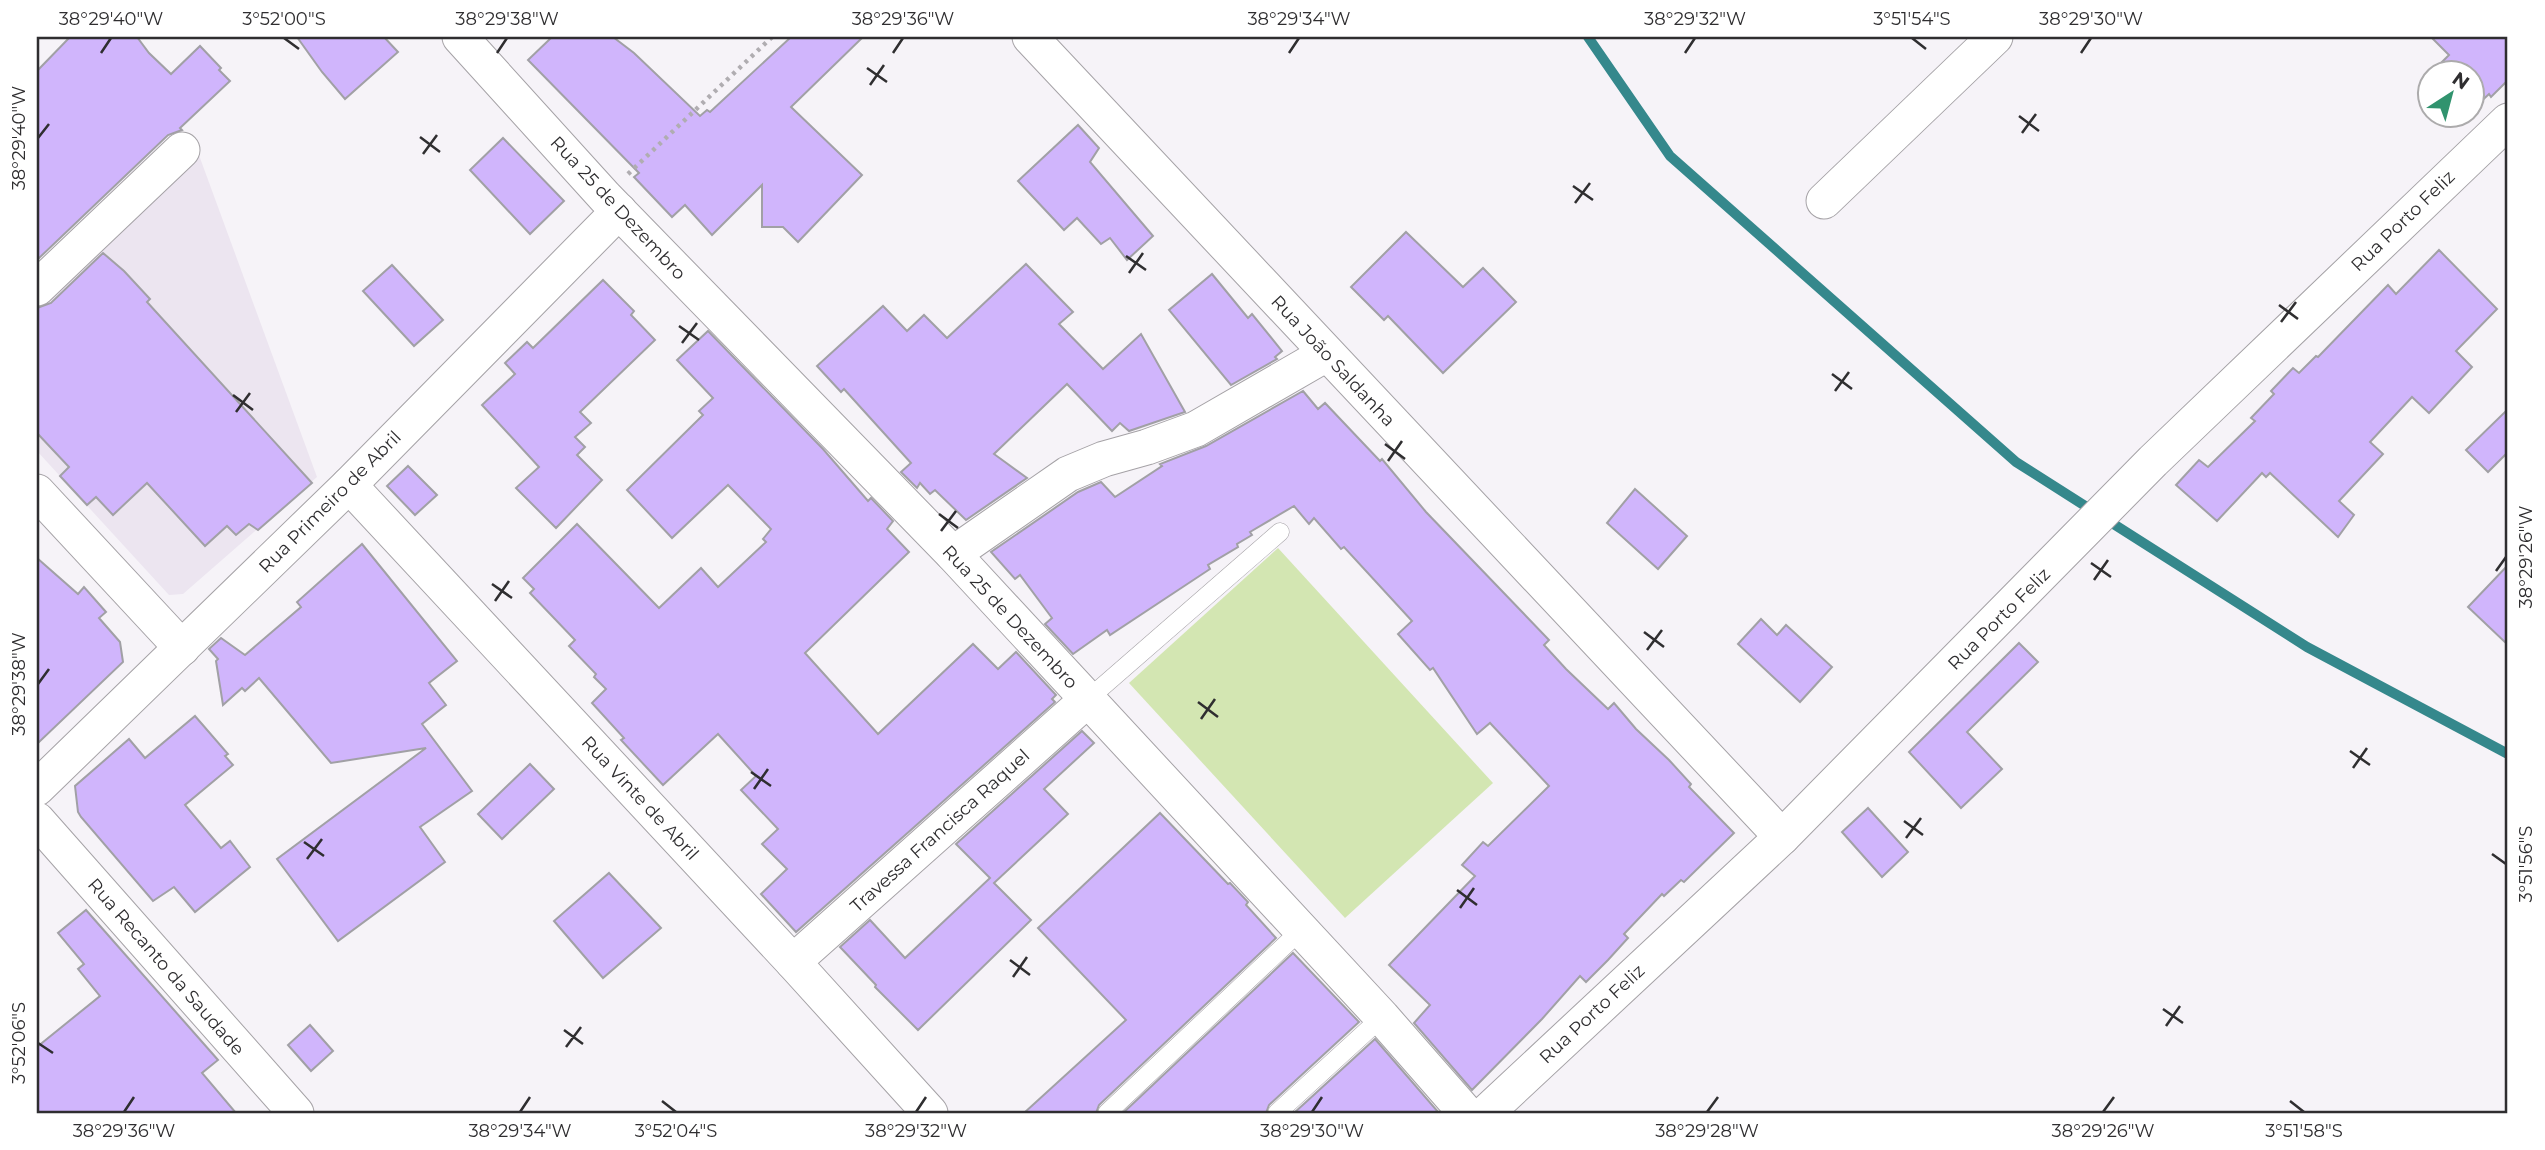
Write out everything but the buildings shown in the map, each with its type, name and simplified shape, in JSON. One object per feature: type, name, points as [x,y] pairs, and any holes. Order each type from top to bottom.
[{"type":"street","name":"Rua 25 de Dezembro","points":[[460,37],[612,204],[953,554],[1382,1017],[1466,1113]]},
{"type":"street","name":"Rua João Saldanha","points":[[1030,37],[1782,837]]},
{"type":"street","points":[[1824,201],[1995,37]]},
{"type":"street","name":"Rua Porto Feliz","points":[[1486,1113],[1782,837],[2153,461],[2508,121]]},
{"type":"street","points":[[37,288],[182,149]]},
{"type":"street","name":"Rua Primeiro de Abril","points":[[37,788],[349,485],[612,204]]},
{"type":"street","points":[[953,554],[1068,474],[1104,459],[1196,429],[1326,354]]},
{"type":"street","name":"Rua Vinte de Abril","points":[[349,485],[930,1113]]},
{"type":"street","points":[[37,492],[183,648]]},
{"type":"street","name":"Travessa Francisca Raquel","points":[[793,962],[1087,700]]},
{"type":"street","name":"Rua Recanto da Saudade","points":[[37,820],[296,1113]]},
{"type":"lane","points":[[1087,700],[1280,532]]},
{"type":"lane","points":[[1107,1113],[1300,931]]},
{"type":"lane","points":[[1278,1113],[1382,1017]]},
{"type":"path","points":[[612,204],[772,37]]},
{"type":"shaded area","points":[[196,147],[317,477],[183,594],[169,595],[37,451],[37,307]]},
{"type":"green space","points":[[1278,548],[1493,783],[1345,918],[1129,683]]},
{"type":"waterway","points":[[1588,37],[1670,156],[2016,462],[2307,647],[2508,754]]}]
